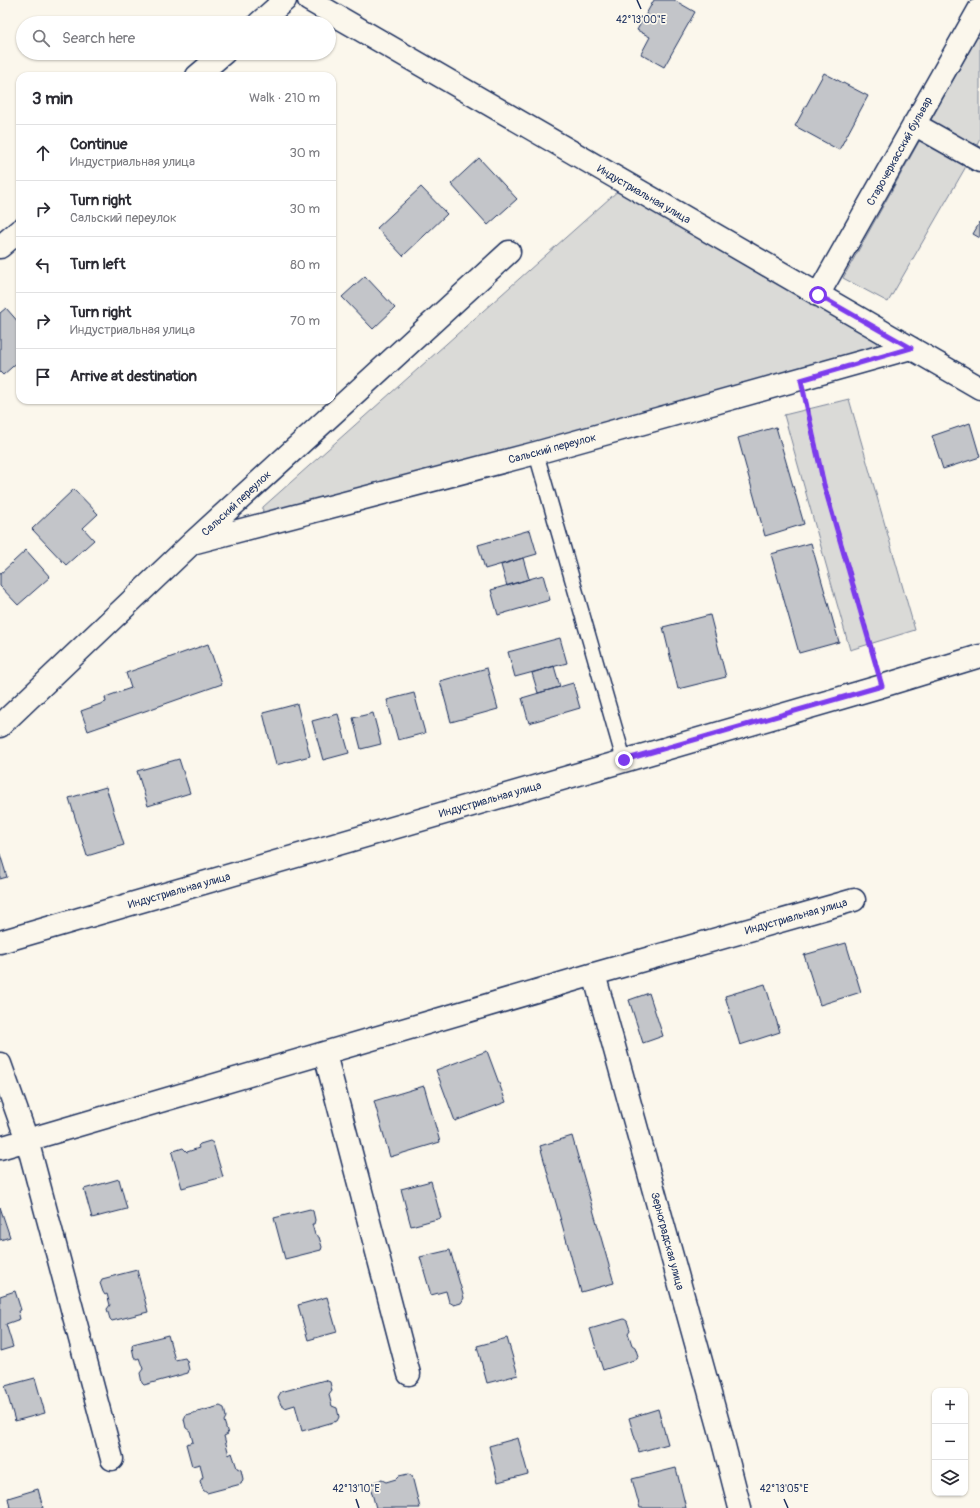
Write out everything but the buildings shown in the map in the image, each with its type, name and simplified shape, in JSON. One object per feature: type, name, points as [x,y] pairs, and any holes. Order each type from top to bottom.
[{"type":"street","points":[[266,16],[285,0]]},
{"type":"street","name":"Индустриальная улица","points":[[309,0],[980,388]]},
{"type":"street","name":"Старочеркасский бульвар","points":[[818,295],[980,8]]},
{"type":"street","points":[[202,72],[216,60]]},
{"type":"street","points":[[914,124],[980,161]]},
{"type":"street","points":[[0,247],[16,233]]},
{"type":"street","name":"Сальский переулок","points":[[0,726],[192,543],[509,252]]},
{"type":"street","name":"Сальский переулок","points":[[192,543],[536,453],[911,348]]},
{"type":"street","name":"Индустриальная улица","points":[[0,942],[882,686],[980,656]]},
{"type":"street","name":"Индустриальная улица","points":[[0,1148],[594,974],[854,900]]},
{"type":"street","name":"Зерноградская улица","points":[[594,974],[720,1430],[740,1508]]},
{"type":"street","points":[[325,1054],[409,1374]]},
{"type":"street","points":[[0,1064],[27,1140],[112,1459]]},
{"type":"lane","points":[[536,453],[624,760]]},
{"type":"path","points":[[801,380],[824,485],[882,686]]},
{"type":"shaded area","points":[[980,32],[980,138],[964,170],[888,302],[843,278]]},
{"type":"shaded area","points":[[620,189],[879,339],[875,348],[262,519],[263,507]]},
{"type":"shaded area","points":[[849,399],[915,630],[850,650],[784,415]]},
{"type":"route","points":[[624,760],[882,686],[824,485],[801,380],[911,348],[818,295]]}]
